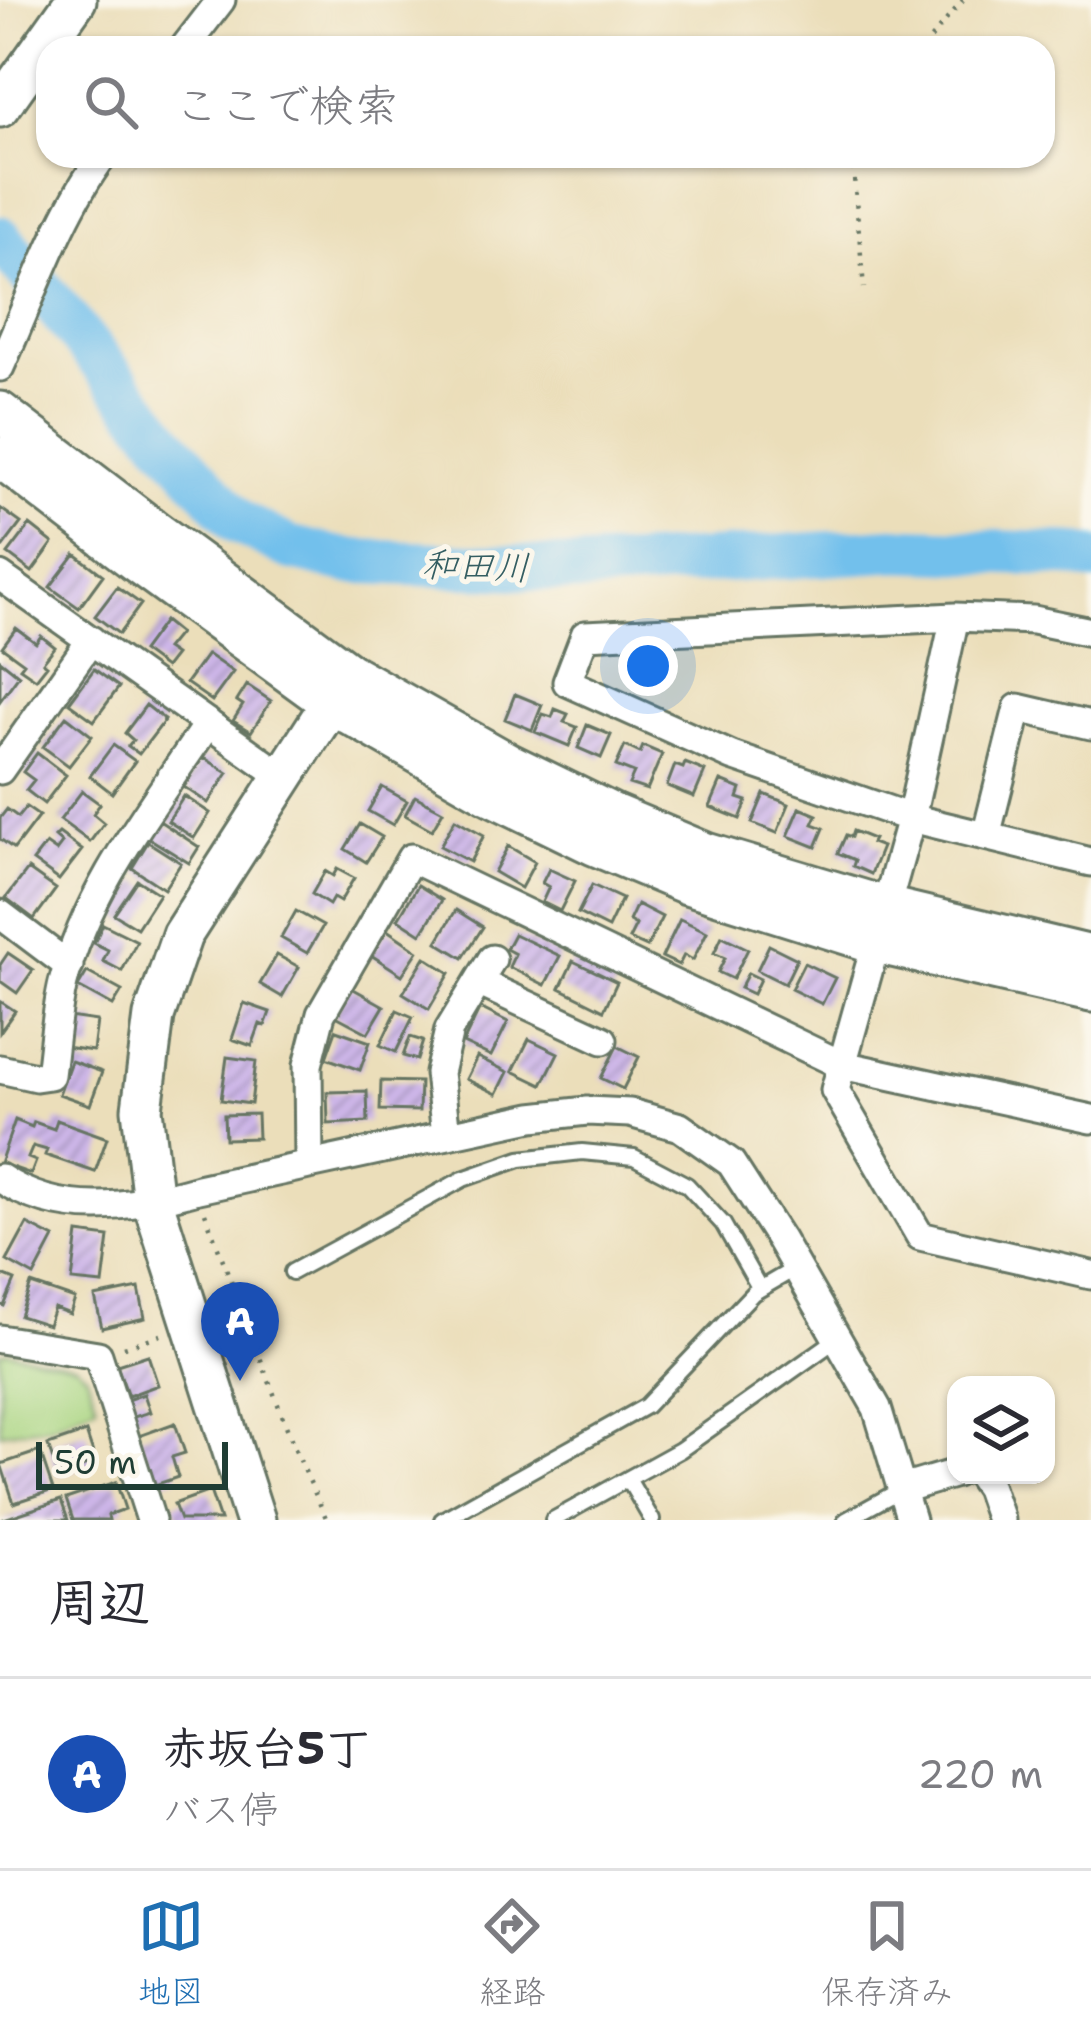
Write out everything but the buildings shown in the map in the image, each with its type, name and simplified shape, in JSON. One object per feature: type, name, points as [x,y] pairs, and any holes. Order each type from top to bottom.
[{"type":"street","points":[[49,36],[76,0]]},
{"type":"street","points":[[193,36],[220,0]]},
{"type":"street","points":[[3,96],[36,53]]},
{"type":"street","points":[[0,367],[94,168]]},
{"type":"street","points":[[0,412],[154,530],[341,688]]},
{"type":"street","points":[[0,458],[135,561],[341,688],[613,814],[881,925],[1091,992]]},
{"type":"street","points":[[0,576],[282,776]]},
{"type":"street","points":[[956,617],[911,818],[835,1090],[920,1237],[1091,1275]]},
{"type":"street","points":[[1091,632],[1033,620],[956,617],[585,635],[567,682],[732,756],[911,818],[1091,862]]},
{"type":"street","points":[[0,770],[91,640]]},
{"type":"street","points":[[255,1520],[153,1202],[142,1109],[154,1016],[182,934],[341,688]]},
{"type":"street","points":[[986,836],[1018,708],[1091,724]]},
{"type":"street","points":[[0,1069],[36,1077],[50,1075],[62,986],[87,915],[104,881],[208,723]]},
{"type":"street","points":[[309,1165],[308,1065],[321,1014],[411,858],[842,1065],[1091,1119]]},
{"type":"street","points":[[0,914],[69,965]]},
{"type":"street","points":[[881,925],[1091,956]]},
{"type":"street","points":[[446,1135],[439,1073],[449,1030],[485,970],[604,1040]]},
{"type":"street","points":[[0,1178],[40,1199],[88,1208],[153,1202],[532,1117],[587,1111],[630,1113],[680,1127],[730,1163],[796,1268],[877,1408],[911,1520]]},
{"type":"street","points":[[0,1339],[98,1355],[151,1520]]},
{"type":"street","points":[[902,1489],[947,1476]]},
{"type":"street","points":[[986,1484],[1000,1520]]},
{"type":"lane","points":[[292,1272],[463,1179],[520,1159],[582,1152],[634,1157],[687,1186],[723,1224],[760,1289]]},
{"type":"lane","points":[[442,1520],[646,1406],[753,1293],[796,1268]]},
{"type":"lane","points":[[553,1520],[680,1450],[837,1339]]},
{"type":"lane","points":[[628,1479],[652,1520]]},
{"type":"lane","points":[[846,1520],[902,1489]]},
{"type":"path","points":[[933,36],[963,0]]},
{"type":"path","points":[[853,168],[864,288]]},
{"type":"path","points":[[198,1190],[327,1520]]},
{"type":"path","points":[[98,1355],[193,1325]]},
{"type":"green space","points":[[0,1353],[76,1365],[87,1375],[97,1405],[49,1426],[0,1433]]},
{"type":"waterway","name":"和田川","points":[[0,238],[162,437],[238,522],[290,548],[347,561],[580,570],[897,549],[1091,559]]},
{"type":"place","name":"赤坂台5丁","points":[[240,1381]]}]
